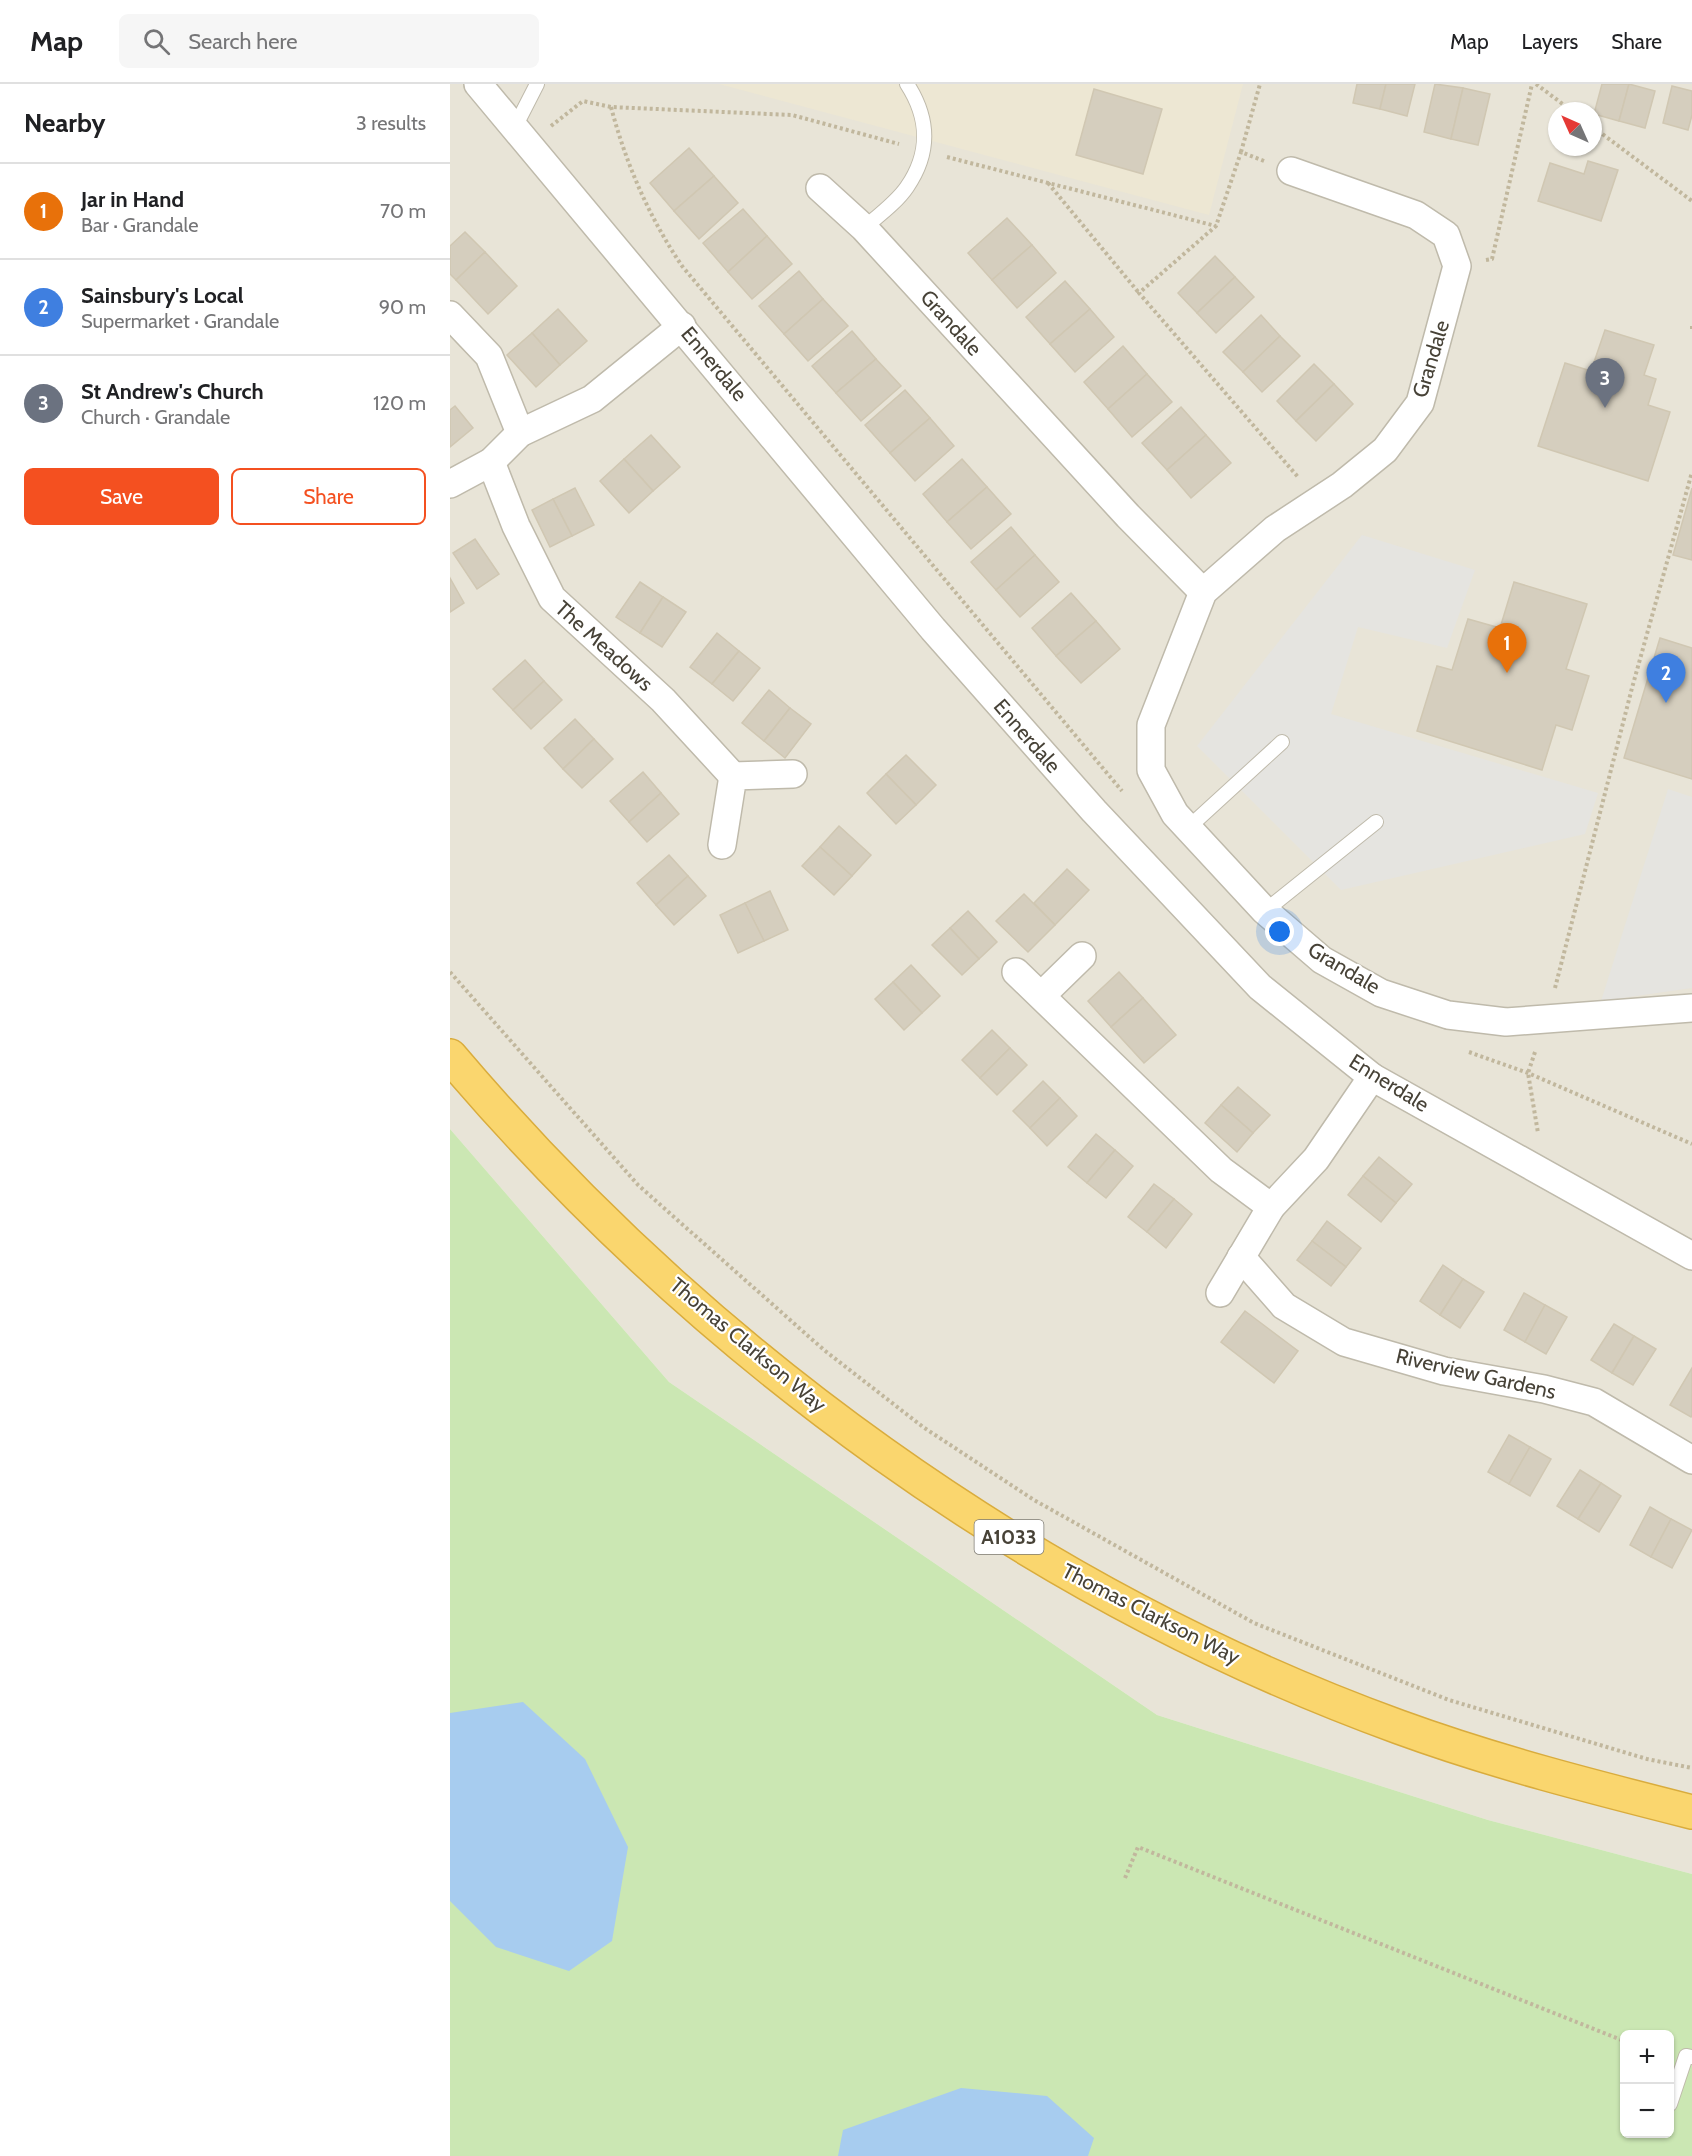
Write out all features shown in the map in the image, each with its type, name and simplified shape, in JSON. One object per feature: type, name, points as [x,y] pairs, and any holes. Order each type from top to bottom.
[{"type":"highway","name":"Thomas Clarkson Way","points":[[450,1056],[558,1173],[684,1294],[765,1363],[848,1427],[992,1527],[1097,1590],[1301,1688],[1396,1726],[1476,1754],[1692,1812]]},
{"type":"street","name":"Ennerdale","points":[[478,84],[933,628],[1094,811],[1260,987],[1372,1077],[1692,1256]]},
{"type":"street","points":[[1290,171],[1416,215],[1446,235],[1457,266]]},
{"type":"street","name":"Grandale","points":[[820,188],[864,228],[1128,516],[1203,592]]},
{"type":"street","name":"Grandale","points":[[1457,266],[1420,403],[1385,450],[1318,501],[1275,529],[1203,592],[1151,725],[1151,770],[1175,814],[1265,911],[1322,960],[1381,993],[1448,1015],[1506,1022],[1692,1008]]},
{"type":"street","points":[[450,315],[489,356],[520,433]]},
{"type":"street","points":[[450,484],[491,462],[520,433],[592,399],[682,326]]},
{"type":"street","name":"The Meadows","points":[[491,462],[516,526],[552,598],[663,700],[733,776]]},
{"type":"street","points":[[722,845],[733,776],[793,774]]},
{"type":"street","points":[[1042,995],[1082,956]]},
{"type":"street","points":[[1016,972],[1221,1170],[1271,1207]]},
{"type":"street","points":[[1220,1293],[1271,1207],[1316,1159],[1372,1077]]},
{"type":"street","name":"Riverview Gardens","points":[[1241,1257],[1284,1306],[1344,1342],[1444,1371],[1544,1389],[1594,1402],[1692,1460]]},
{"type":"lane","points":[[522,135],[537,84]]},
{"type":"lane","points":[[864,228],[907,188],[925,152],[921,105],[907,84]]},
{"type":"lane","points":[[1188,828],[1282,742]]},
{"type":"lane","points":[[1265,911],[1376,822]]},
{"type":"lane","points":[[1674,2092],[1686,2056],[1692,2057]]},
{"type":"path","points":[[1139,293],[1216,226],[1241,152],[1260,84]]},
{"type":"path","points":[[1457,266],[1492,259],[1534,84],[1559,102]]},
{"type":"path","points":[[522,135],[583,100],[612,107],[792,115],[925,152],[1216,226]]},
{"type":"path","points":[[612,107],[632,174],[660,233],[682,267],[1125,794]]},
{"type":"path","points":[[1602,134],[1692,201]]},
{"type":"path","points":[[1241,152],[1290,171]]},
{"type":"path","points":[[1048,183],[1139,293],[1318,501]]},
{"type":"path","points":[[1540,1144],[1528,1073],[1546,1019],[1632,688],[1692,472]]},
{"type":"path","points":[[450,972],[638,1185],[824,1350],[923,1427],[1034,1500],[1254,1623],[1449,1700],[1647,1758],[1692,1768]]},
{"type":"path","points":[[1125,1878],[1138,1847],[1620,2039]]},
{"type":"shaded area","points":[[450,84],[1692,84],[1692,1874],[1488,1820],[1157,1715],[669,1382],[450,1129]]},
{"type":"shaded area","points":[[719,84],[1243,84],[1209,215]]},
{"type":"shaded area","points":[[1362,535],[1475,570],[1447,648],[1358,627],[1331,714],[1598,793],[1585,834],[1341,890],[1197,746]]},
{"type":"shaded area","points":[[1668,789],[1692,797],[1692,988],[1601,1001]]},
{"type":"green space","points":[[450,1129],[669,1382],[1157,1715],[1488,1820],[1692,1874],[1692,2156],[450,2156]]},
{"type":"water","points":[[523,1702],[585,1759],[628,1847],[612,1941],[569,1971],[496,1947],[450,1901],[450,1713]]},
{"type":"water","points":[[961,2088],[1047,2096],[1094,2138],[1088,2156],[838,2156],[843,2130]]},
{"type":"building","points":[[1357,84],[1386,84],[1380,109],[1353,103]]},
{"type":"building","points":[[1386,84],[1415,84],[1407,116],[1380,109]]},
{"type":"building","points":[[1435,84],[1463,88],[1451,139],[1424,132]]},
{"type":"building","points":[[1602,84],[1629,84],[1619,121],[1602,116],[1602,102],[1597,102]]},
{"type":"building","points":[[1629,84],[1655,91],[1645,128],[1619,121]]},
{"type":"building","points":[[1672,86],[1692,91],[1692,115],[1688,130],[1663,123]]},
{"type":"building","points":[[1463,88],[1490,94],[1478,145],[1451,139]]},
{"type":"building","points":[[1094,89],[1162,109],[1143,174],[1076,155]]},
{"type":"building","points":[[689,148],[714,176],[674,211],[650,183]]},
{"type":"building","points":[[1588,161],[1618,170],[1601,221],[1538,201],[1550,163],[1584,174]]},
{"type":"building","points":[[714,176],[738,203],[699,239],[674,211]]},
{"type":"building","points":[[743,209],[767,236],[728,272],[703,243]]},
{"type":"building","points":[[1007,218],[1032,245],[992,280],[968,253]]},
{"type":"building","points":[[465,232],[485,252],[456,280],[450,274],[450,246]]},
{"type":"building","points":[[767,236],[792,264],[752,299],[728,272]]},
{"type":"building","points":[[1032,245],[1056,273],[1017,308],[992,280]]},
{"type":"building","points":[[485,252],[517,286],[488,314],[456,280]]},
{"type":"building","points":[[1215,256],[1235,277],[1197,313],[1178,293]]},
{"type":"building","points":[[799,271],[823,299],[784,334],[759,306]]},
{"type":"building","points":[[1235,277],[1254,297],[1216,333],[1197,313]]},
{"type":"building","points":[[1065,281],[1090,309],[1050,344],[1026,317]]},
{"type":"building","points":[[823,299],[848,326],[808,361],[784,334]]},
{"type":"building","points":[[558,309],[587,341],[560,365],[532,333]]},
{"type":"building","points":[[1090,309],[1114,337],[1075,372],[1050,344]]},
{"type":"building","points":[[1261,315],[1280,336],[1243,372],[1223,352]]},
{"type":"building","points":[[1605,330],[1654,345],[1644,375],[1656,379],[1648,405],[1670,412],[1648,481],[1538,446],[1565,363],[1591,371]]},
{"type":"building","points":[[852,331],[876,359],[836,393],[812,366]]},
{"type":"building","points":[[532,333],[560,365],[536,387],[507,355]]},
{"type":"building","points":[[1280,336],[1300,356],[1262,392],[1243,372]]},
{"type":"building","points":[[1123,346],[1147,374],[1108,409],[1084,382]]},
{"type":"building","points":[[876,359],[901,386],[861,421],[836,393]]},
{"type":"building","points":[[1314,364],[1334,384],[1296,421],[1277,401]]},
{"type":"building","points":[[1147,374],[1172,402],[1132,437],[1108,409]]},
{"type":"building","points":[[1334,384],[1353,404],[1316,441],[1296,421]]},
{"type":"building","points":[[905,390],[930,418],[890,453],[865,425]]},
{"type":"building","points":[[455,406],[473,428],[450,447],[450,410]]},
{"type":"building","points":[[1181,407],[1206,435],[1167,470],[1142,443]]},
{"type":"building","points":[[930,418],[954,446],[915,481],[890,453]]},
{"type":"building","points":[[651,435],[680,467],[653,491],[624,459]]},
{"type":"building","points":[[1206,435],[1231,463],[1191,498],[1167,470]]},
{"type":"building","points":[[624,459],[653,491],[629,513],[600,481]]},
{"type":"building","points":[[962,459],[987,487],[947,522],[923,494]]},
{"type":"building","points":[[987,487],[1011,514],[971,549],[947,522]]},
{"type":"building","points":[[575,488],[594,525],[572,536],[553,499]]},
{"type":"building","points":[[1692,488],[1692,560],[1673,555]]},
{"type":"building","points":[[553,499],[572,536],[550,547],[532,510]]},
{"type":"building","points":[[1011,527],[1035,555],[996,590],[971,562]]},
{"type":"building","points":[[475,539],[499,574],[477,589],[453,553]]},
{"type":"building","points":[[1035,555],[1059,582],[1020,617],[996,590]]},
{"type":"building","points":[[450,578],[464,603],[450,612]]},
{"type":"building","points":[[640,582],[663,597],[640,633],[616,617]]},
{"type":"building","points":[[1514,582],[1587,604],[1566,669],[1589,676],[1572,730],[1556,725],[1542,770],[1417,731],[1437,666],[1452,670],[1468,619],[1500,628]]},
{"type":"building","points":[[1071,593],[1096,621],[1056,656],[1032,628]]},
{"type":"building","points":[[663,597],[686,612],[662,647],[640,633]]},
{"type":"building","points":[[1096,621],[1120,649],[1081,683],[1056,656]]},
{"type":"building","points":[[717,633],[739,651],[712,684],[690,667]]},
{"type":"building","points":[[1660,638],[1692,648],[1692,779],[1624,758]]},
{"type":"building","points":[[739,651],[760,668],[733,701],[712,684]]},
{"type":"building","points":[[525,660],[544,681],[513,710],[493,689]]},
{"type":"building","points":[[544,681],[562,700],[531,729],[513,710]]},
{"type":"building","points":[[769,690],[790,708],[764,741],[742,723]]},
{"type":"building","points":[[790,708],[811,724],[785,758],[764,741]]},
{"type":"building","points":[[575,719],[594,739],[563,769],[544,748]]},
{"type":"building","points":[[594,739],[613,759],[582,788],[563,769]]},
{"type":"building","points":[[906,755],[936,785],[916,805],[886,774]]},
{"type":"building","points":[[643,772],[661,793],[629,822],[610,801]]},
{"type":"building","points":[[886,774],[916,805],[896,824],[867,793]]},
{"type":"building","points":[[661,793],[679,814],[647,842],[629,822]]},
{"type":"building","points":[[839,826],[871,855],[852,876],[820,847]]},
{"type":"building","points":[[820,847],[852,876],[834,895],[802,866]]},
{"type":"building","points":[[669,855],[688,876],[656,905],[637,883]]},
{"type":"building","points":[[1067,869],[1089,890],[1055,925],[1034,903]]},
{"type":"building","points":[[688,876],[706,896],[674,925],[656,905]]},
{"type":"building","points":[[770,891],[788,930],[764,941],[745,903]]},
{"type":"building","points":[[1024,894],[1055,925],[1028,952],[996,921]]},
{"type":"building","points":[[745,903],[764,941],[738,953],[720,915]]},
{"type":"building","points":[[968,911],[997,942],[979,959],[950,928]]},
{"type":"building","points":[[950,928],[979,959],[962,975],[932,945]]},
{"type":"building","points":[[911,965],[940,996],[922,1013],[893,982]]},
{"type":"building","points":[[1119,972],[1143,998],[1111,1027],[1088,1001]]},
{"type":"building","points":[[893,982],[922,1013],[904,1030],[875,999]]},
{"type":"building","points":[[1143,998],[1176,1035],[1144,1063],[1111,1027]]},
{"type":"building","points":[[992,1030],[1010,1048],[980,1078],[962,1060]]},
{"type":"building","points":[[1010,1048],[1027,1065],[997,1095],[980,1078]]},
{"type":"building","points":[[1043,1081],[1060,1098],[1030,1128],[1013,1111]]},
{"type":"building","points":[[1238,1087],[1270,1115],[1253,1133],[1221,1105]]},
{"type":"building","points":[[1060,1098],[1077,1116],[1047,1146],[1030,1128]]},
{"type":"building","points":[[1221,1105],[1253,1133],[1237,1152],[1205,1123]]},
{"type":"building","points":[[1096,1134],[1115,1150],[1087,1183],[1068,1167]]},
{"type":"building","points":[[1115,1150],[1133,1166],[1106,1198],[1087,1183]]},
{"type":"building","points":[[1379,1157],[1412,1184],[1396,1203],[1363,1176]]},
{"type":"building","points":[[1363,1176],[1396,1203],[1381,1222],[1348,1195]]},
{"type":"building","points":[[1154,1184],[1174,1199],[1147,1232],[1128,1217]]},
{"type":"building","points":[[1174,1199],[1192,1214],[1166,1248],[1147,1232]]},
{"type":"building","points":[[1327,1221],[1361,1248],[1346,1267],[1312,1241]]},
{"type":"building","points":[[1312,1241],[1346,1267],[1331,1286],[1297,1260]]},
{"type":"building","points":[[1443,1265],[1463,1279],[1440,1315],[1420,1301]]},
{"type":"building","points":[[1463,1279],[1484,1292],[1460,1328],[1440,1315]]},
{"type":"building","points":[[1524,1293],[1545,1305],[1525,1342],[1504,1330]]},
{"type":"building","points":[[1545,1305],[1567,1317],[1546,1354],[1525,1342]]},
{"type":"building","points":[[1245,1311],[1298,1351],[1274,1383],[1221,1342]]},
{"type":"building","points":[[1614,1324],[1634,1336],[1612,1373],[1591,1360]]},
{"type":"building","points":[[1634,1336],[1656,1349],[1633,1385],[1612,1373]]},
{"type":"building","points":[[1692,1368],[1692,1415],[1691,1417],[1670,1405]]},
{"type":"building","points":[[1509,1435],[1530,1447],[1509,1484],[1488,1472]]},
{"type":"building","points":[[1530,1447],[1551,1459],[1530,1496],[1509,1484]]},
{"type":"building","points":[[1580,1470],[1601,1483],[1578,1519],[1557,1506]]},
{"type":"building","points":[[1601,1483],[1621,1496],[1599,1532],[1578,1519]]},
{"type":"building","points":[[1650,1507],[1671,1519],[1651,1557],[1630,1545]]},
{"type":"building","points":[[1671,1519],[1692,1530],[1672,1568],[1651,1557]]},
{"type":"place","name":"St Andrew's Church","points":[[1605,408]]},
{"type":"place","name":"Jar in Hand","points":[[1507,673]]},
{"type":"place","name":"Sainsbury's Local","points":[[1666,703]]}]
